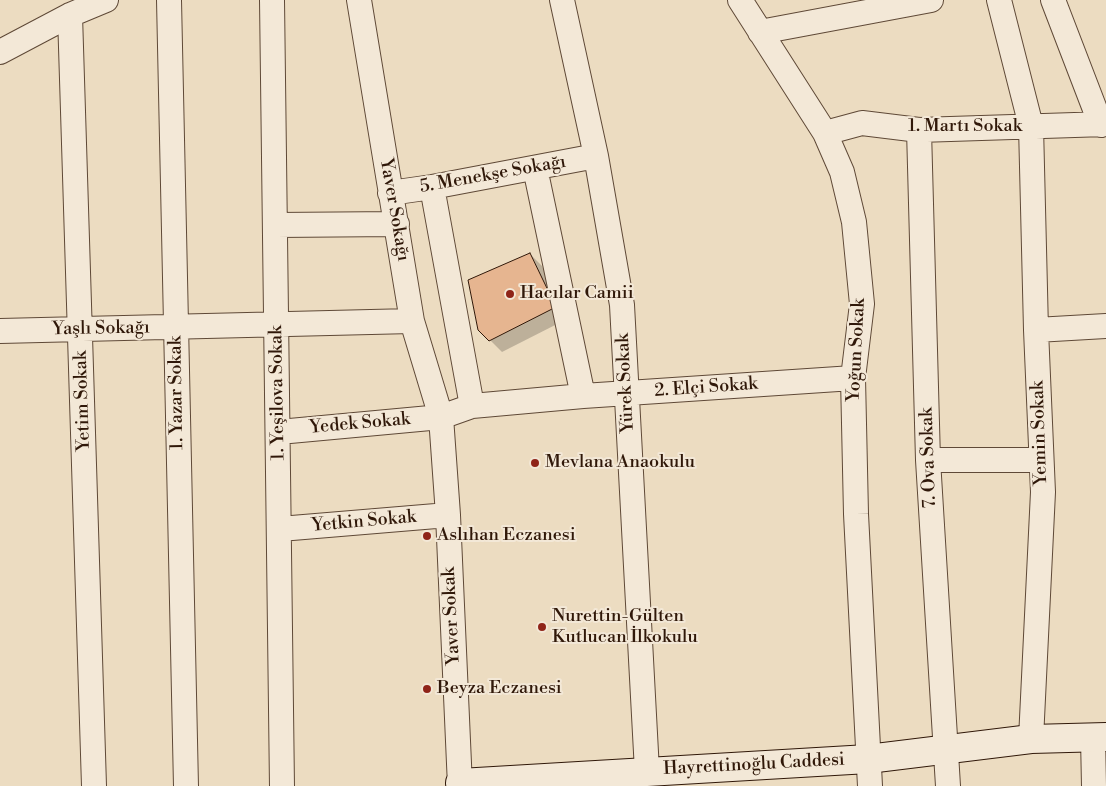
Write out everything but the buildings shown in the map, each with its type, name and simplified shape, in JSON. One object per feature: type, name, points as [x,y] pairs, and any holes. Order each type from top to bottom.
[{"type":"main road","points":[[945,750],[1030,739],[1100,737]]},
{"type":"main road","name":"Hayrettinoğlu Caddesi","points":[[460,784],[647,771],[868,759],[945,750]]},
{"type":"street","points":[[0,52],[70,15],[106,0]]},
{"type":"street","name":"1. Yazar Sokak","points":[[170,0],[175,327],[186,786]]},
{"type":"street","name":"1. Yeşilova Sokak","points":[[272,0],[279,432],[282,786]]},
{"type":"street","name":"Yaver Sokağı","points":[[359,0],[412,321],[441,416]]},
{"type":"street","name":"Yürek Sokak","points":[[562,0],[596,156],[622,305],[647,771]]},
{"type":"street","name":"Yoğun Sokak","points":[[740,0],[825,133],[842,172],[854,222],[862,304],[853,378],[856,514],[870,786]]},
{"type":"street","name":"Yemin Sokak","points":[[999,0],[1031,126],[1036,330],[1043,492],[1030,739]]},
{"type":"street","points":[[1053,0],[1104,124]]},
{"type":"street","points":[[760,32],[922,1]]},
{"type":"street","name":"Yetim Sokak","points":[[70,15],[94,786]]},
{"type":"street","name":"1. Martı Sokak","points":[[825,133],[862,123],[919,130],[1104,124]]},
{"type":"street","name":"7. Ova Sokak","points":[[919,130],[928,460],[948,786]]},
{"type":"street","name":"5. Menekşe Sokağı","points":[[390,193],[432,187],[596,156]]},
{"type":"street","points":[[535,168],[584,396]]},
{"type":"street","points":[[432,187],[472,406]]},
{"type":"street","points":[[276,225],[397,224]]},
{"type":"street","name":"Yaşlı Sokağı","points":[[0,332],[412,321]]},
{"type":"street","points":[[1036,330],[1106,326]]},
{"type":"street","name":"2. Elçi Sokak","points":[[441,416],[472,406],[584,396],[853,378]]},
{"type":"street","name":"Yedek Sokak","points":[[279,432],[441,416]]},
{"type":"street","name":"Yaver Sokak","points":[[441,416],[448,515],[460,784]]},
{"type":"street","points":[[928,460],[1042,460]]},
{"type":"street","name":"Yetkin Sokak","points":[[280,529],[448,515]]},
{"type":"street","points":[[1094,786],[1100,737]]},
{"type":"place","name":"Hacılar Camii","points":[[510,294]]},
{"type":"place","name":"Mevlana Anaokulu","points":[[535,463]]},
{"type":"place","name":"Aslıhan Eczanesi","points":[[427,536]]},
{"type":"place","name":"Nurettin-Gülten Kutlucan İlkokulu","points":[[542,627]]},
{"type":"place","name":"Beyza Eczanesi","points":[[427,689]]}]
